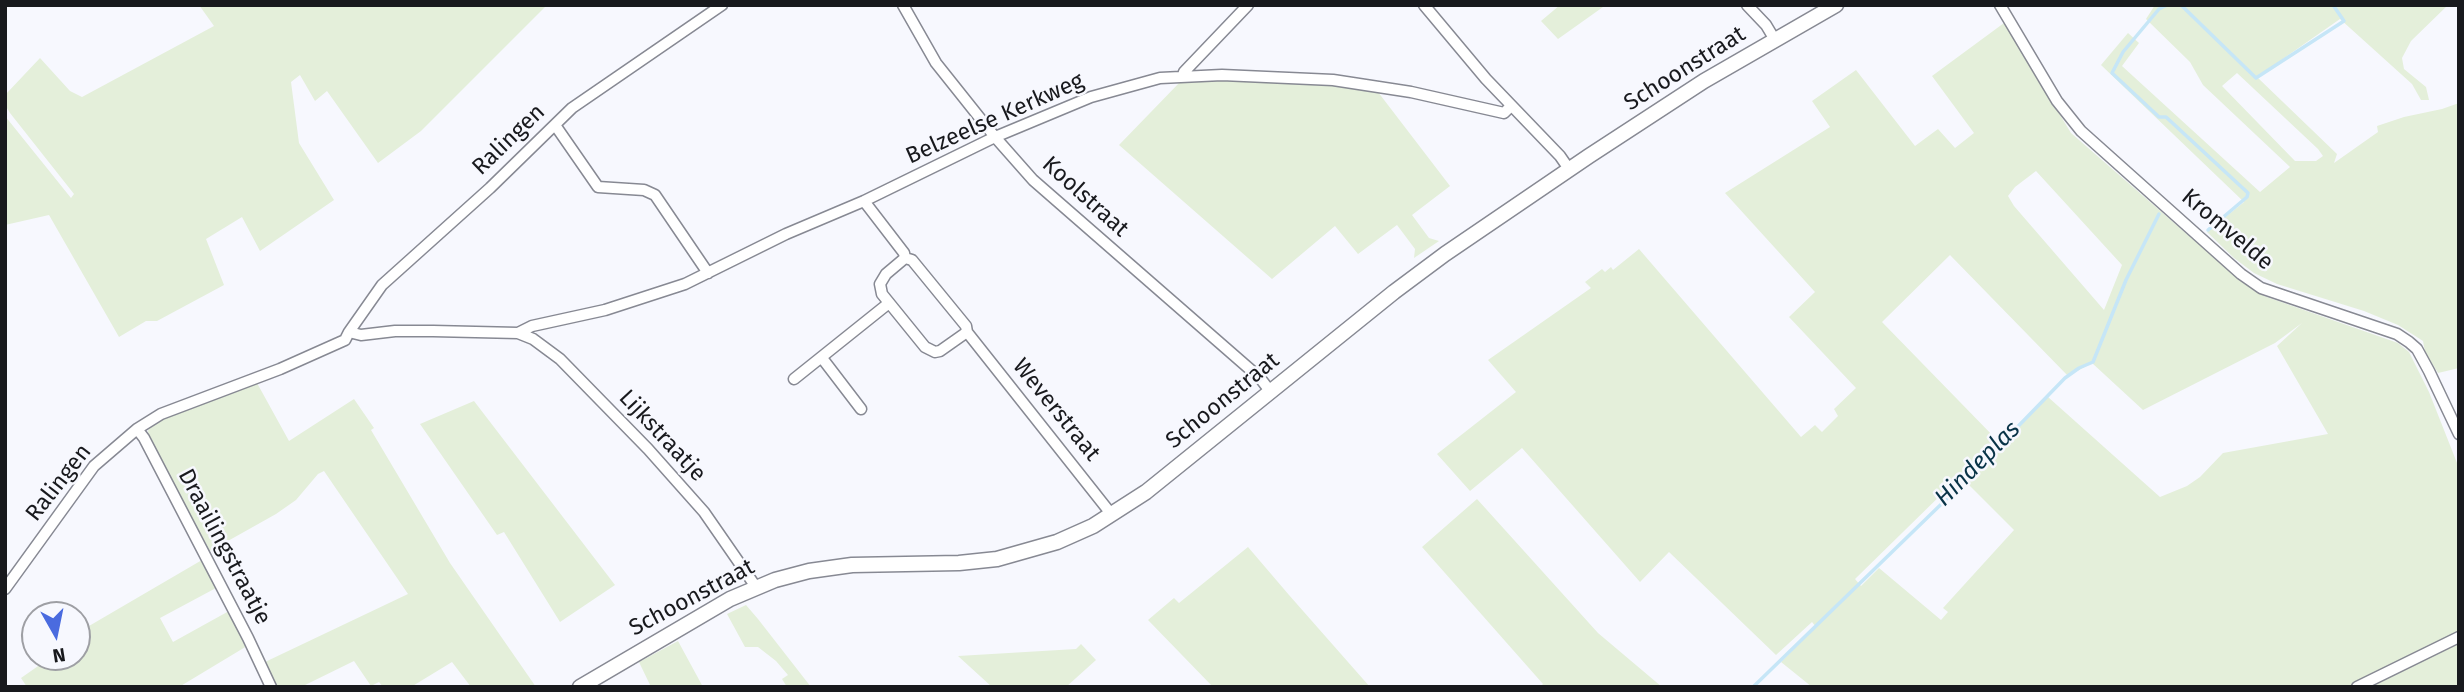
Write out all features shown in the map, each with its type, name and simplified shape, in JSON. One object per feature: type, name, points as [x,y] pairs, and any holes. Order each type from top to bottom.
[{"type":"street","name":"Ralingen","points":[[5,589],[94,466],[137,429],[161,414],[280,369],[345,340],[382,285],[490,188],[572,108],[722,5]]},
{"type":"street","name":"Koolstraat","points":[[903,5],[936,63],[995,137],[1047,193],[1260,378],[1270,391]]},
{"type":"street","points":[[1183,75],[1248,5]]},
{"type":"street","points":[[1424,5],[1569,169]]},
{"type":"street","points":[[1747,5],[1766,25],[1775,40]]},
{"type":"street","name":"Schoonstraat","points":[[580,687],[755,587],[809,571],[852,565],[959,563],[998,559],[1057,542],[1112,515],[1146,492],[1422,271],[1704,80],[1836,5]]},
{"type":"street","name":"Kromvelde","points":[[2000,5],[2057,101],[2081,131],[2260,288],[2397,334],[2409,342],[2417,349],[2429,370],[2459,434]]},
{"type":"street","name":"Belzeelse Kerkweg","points":[[518,333],[532,326],[632,302],[708,273],[995,137],[1091,97],[1160,78],[1183,75],[1333,80],[1400,90],[1504,113],[1511,106]]},
{"type":"street","points":[[555,125],[598,187],[644,190],[655,195],[708,273]]},
{"type":"street","name":"Weverstraat","points":[[864,201],[904,253],[905,258],[912,260],[966,326],[967,332],[1112,515]]},
{"type":"street","points":[[905,258],[886,274],[880,284],[882,295],[930,350],[940,351],[967,332]]},
{"type":"street","points":[[794,379],[890,303]]},
{"type":"street","points":[[349,332],[361,335],[407,331],[518,333]]},
{"type":"street","name":"Lijkstraatje","points":[[518,333],[533,339],[559,359],[648,449],[704,512],[755,587]]},
{"type":"street","points":[[822,359],[861,409]]},
{"type":"street","name":"Draailingstraatje","points":[[137,429],[271,687]]},
{"type":"street","points":[[2357,687],[2459,637]]},
{"type":"green space","points":[[199,5],[547,5],[421,131],[378,163],[327,91],[315,101],[300,75],[291,82],[299,143],[334,200],[260,251],[242,217],[206,239],[224,285],[157,321],[146,321],[119,337],[49,215],[5,225],[5,116],[71,198],[74,194],[10,113],[5,105],[6,94],[40,58],[70,91],[82,97],[214,26]]},
{"type":"green space","points":[[1560,5],[1603,7],[1558,39],[1541,21]]},
{"type":"green space","points":[[2155,5],[2448,5],[2411,41],[2402,58],[2404,69],[2426,87],[2429,100],[2421,100],[2412,84],[2340,19],[2257,77],[2337,154],[2334,163],[2378,132],[2377,126],[2459,103],[2459,368],[2438,373],[2425,352],[2423,341],[2398,325],[2364,311],[2277,284],[2254,273],[2207,232],[2244,202],[2101,65],[2128,33],[2139,43],[2122,66],[2260,192],[2290,167],[2203,85],[2190,62],[2146,19]],"holes":[[[2237,73],[2323,156],[2316,161],[2295,161],[2222,86]]]},
{"type":"green space","points":[[2004,23],[2071,133],[2235,276],[2264,296],[2398,343],[2409,352],[2429,392],[2459,468],[2459,631],[2349,687],[1812,687],[1781,662],[1816,627],[1812,622],[1776,655],[1669,552],[1640,582],[1522,448],[1470,491],[1437,454],[1516,392],[1488,360],[1591,288],[1585,282],[1602,269],[1605,272],[1611,267],[1613,270],[1639,249],[1801,437],[1815,425],[1822,432],[1838,416],[1834,409],[1856,388],[1789,317],[1815,292],[1725,193],[1830,127],[1812,101],[1856,70],[1915,146],[1938,129],[1955,148],[1974,133],[1932,76]],"holes":[[[2036,171],[2122,265],[2104,310],[2008,196]],[[1950,255],[2068,376],[2092,363],[2143,410],[2275,343],[2302,323],[2277,346],[2328,434],[2223,453],[2200,477],[2187,486],[2160,497],[2048,397],[1965,481],[2014,530],[1943,608],[1948,612],[1941,620],[1879,568],[1861,586],[1855,579],[1997,440],[1882,322]]]},
{"type":"green space","points":[[1222,78],[1325,83],[1378,92],[1450,186],[1412,215],[1429,238],[1439,241],[1414,258],[1415,249],[1397,225],[1358,254],[1335,226],[1272,279],[1119,145],[1180,82]]},
{"type":"green space","points":[[257,383],[289,441],[354,399],[374,428],[371,430],[450,563],[536,687],[471,687],[452,662],[411,687],[383,687],[379,682],[371,686],[354,661],[301,687],[277,687],[265,662],[408,594],[324,471],[318,474],[296,500],[210,551],[149,438],[148,431],[150,427],[175,413]]},
{"type":"green space","points":[[474,401],[615,585],[560,622],[504,532],[497,535],[420,424]]},
{"type":"green space","points":[[1477,499],[1598,633],[1662,687],[1540,687],[1543,684],[1422,547]]},
{"type":"green space","points":[[1248,547],[1370,687],[1213,687],[1148,620],[1174,598],[1179,603]]},
{"type":"green space","points":[[202,560],[216,588],[160,618],[173,642],[229,611],[247,646],[179,687],[27,687],[21,678],[31,671],[91,671],[91,625]]},
{"type":"green space","points":[[746,605],[811,687],[787,687],[782,679],[788,675],[776,661],[758,647],[745,647],[727,614]]},
{"type":"green space","points":[[678,641],[703,687],[651,687],[639,662]]},
{"type":"green space","points":[[2459,642],[2459,687],[2371,687]]},
{"type":"green space","points":[[1081,644],[1096,660],[1066,687],[992,687],[958,656],[1076,649]]},
{"type":"waterway","name":"Hindeplas","points":[[2167,5],[2159,9],[2123,52],[2112,73],[2159,117],[2166,117],[2248,193],[2247,197],[2208,230]]},
{"type":"waterway","name":"Hindeplas","points":[[2181,5],[2256,78],[2344,21],[2333,5]]},
{"type":"waterway","name":"Hindeplas","points":[[1753,687],[1962,484],[2065,378],[2093,362],[2126,280],[2159,214]]}]
